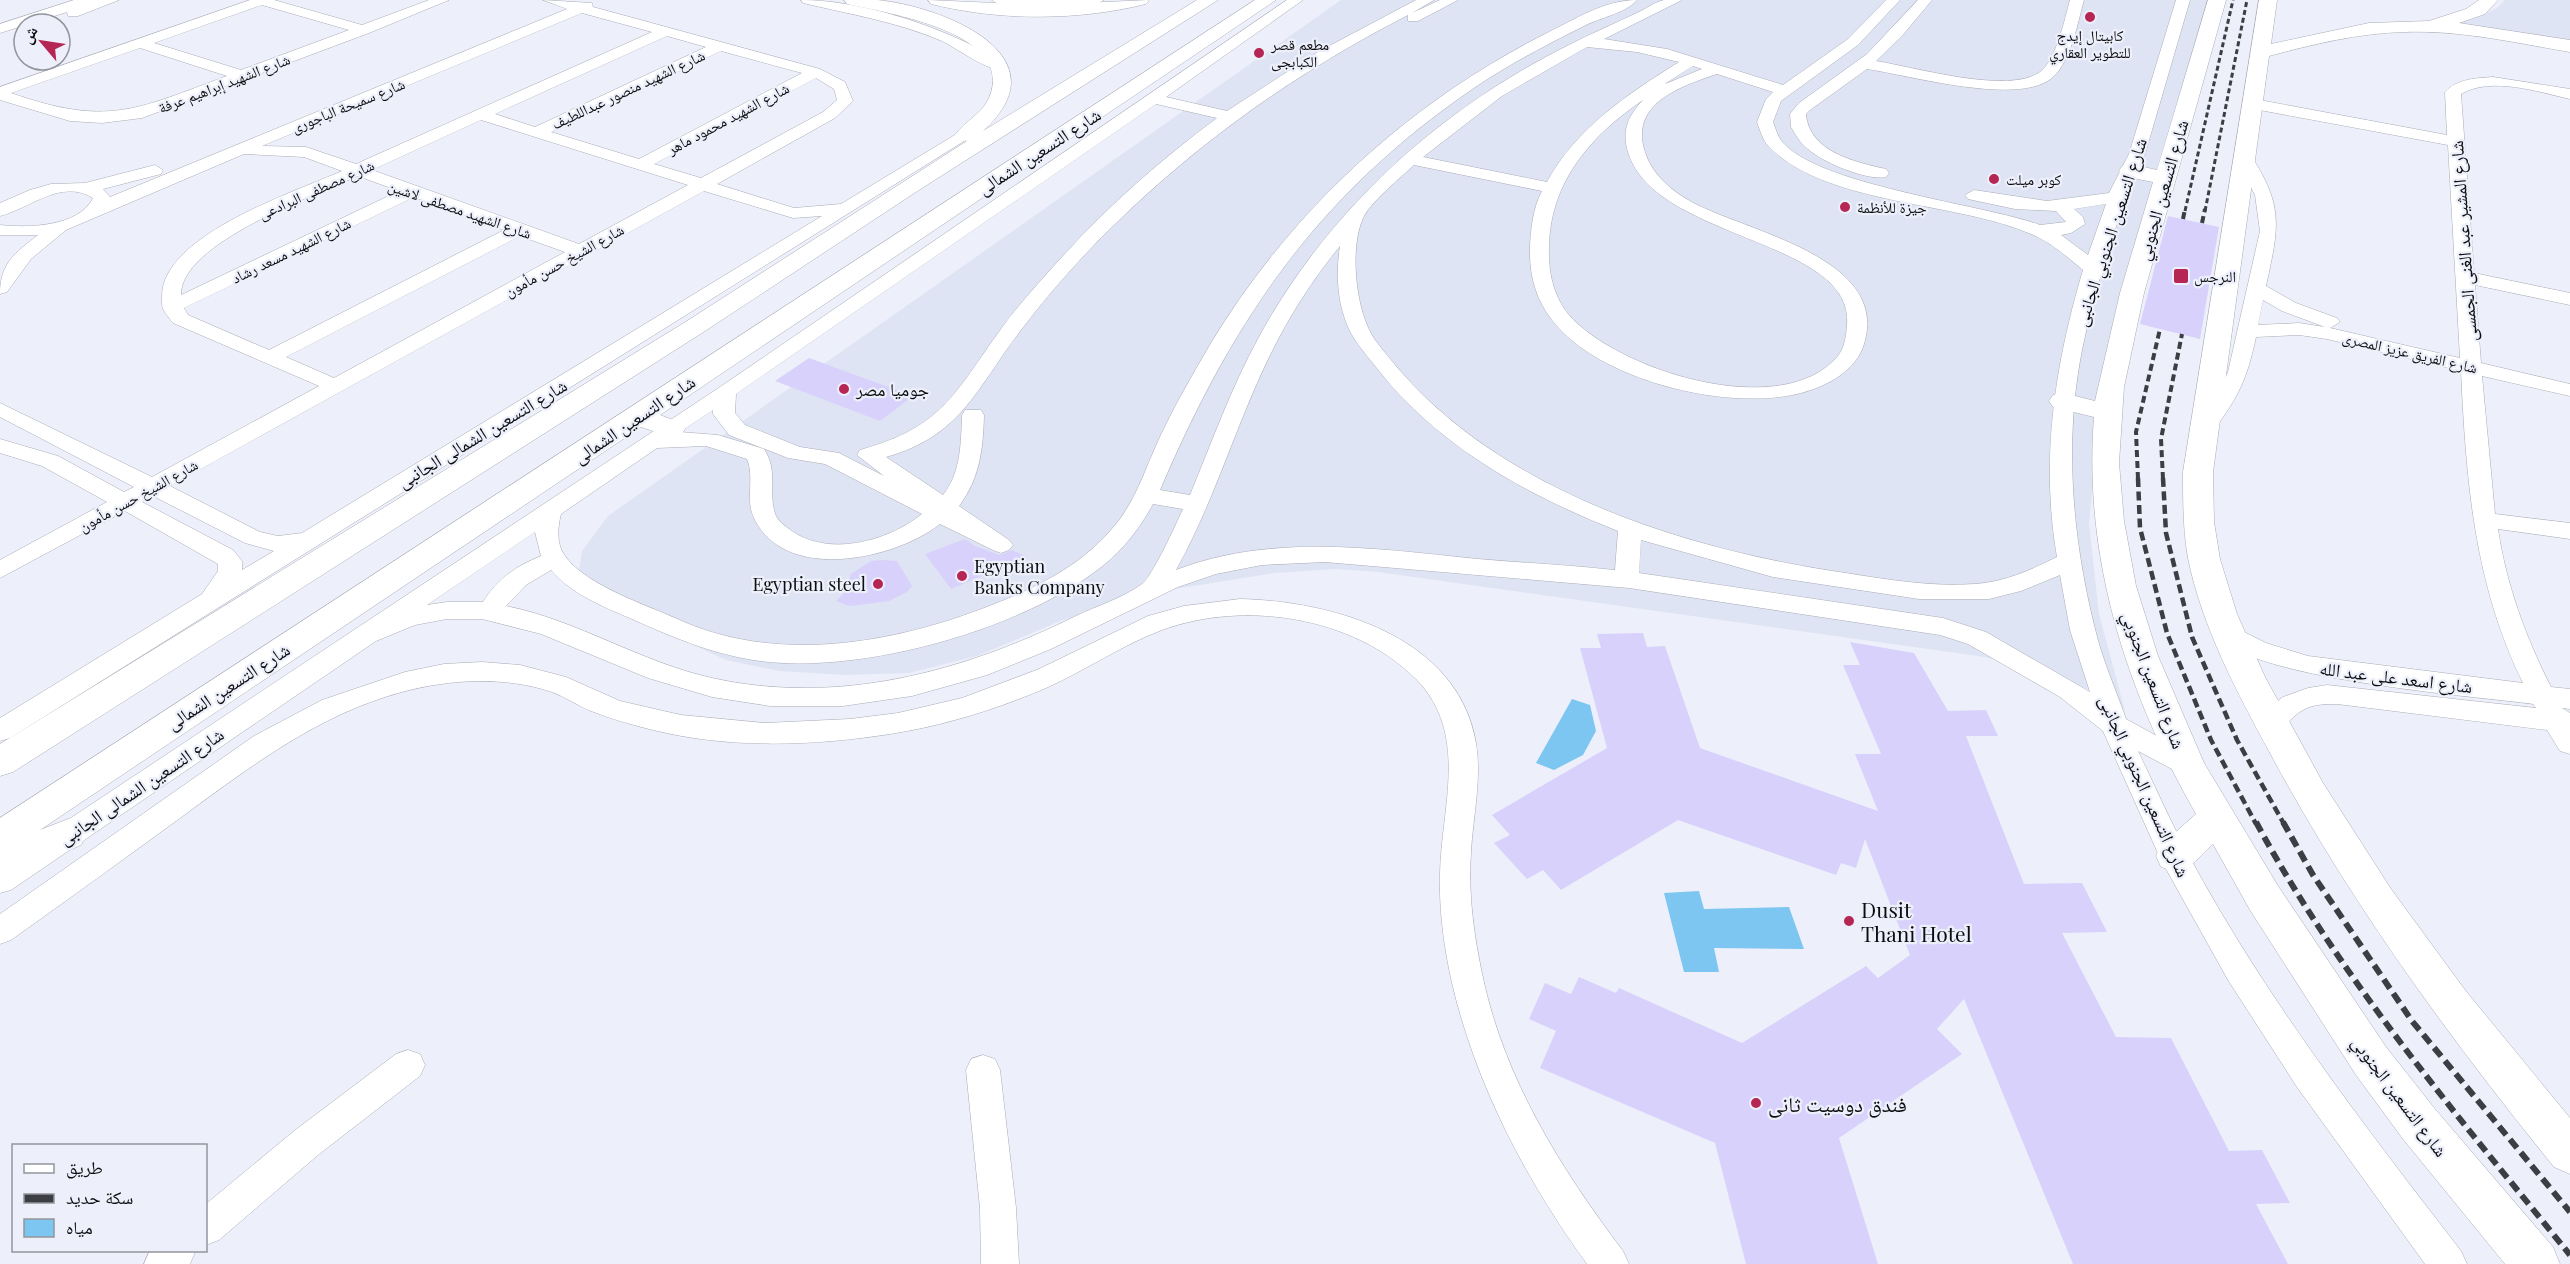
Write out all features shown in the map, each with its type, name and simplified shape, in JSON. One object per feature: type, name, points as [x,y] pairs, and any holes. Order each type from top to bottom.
[{"type":"main road","points":[[853,0],[950,26],[974,37],[996,59],[1004,85],[996,106],[973,138]]},
{"type":"main road","points":[[937,0],[997,10],[1064,10],[1140,0]]},
{"type":"main road","points":[[0,762],[696,326],[973,138],[1209,0]]},
{"type":"main road","name":"شارع التسعين الجنوبي","points":[[2217,0],[2119,342],[2106,412],[2109,521],[2120,586],[2141,656],[2187,766],[2270,908],[2371,1061],[2419,1124],[2536,1264]]},
{"type":"main road","points":[[2268,0],[2198,472],[2198,507],[2206,569],[2228,633],[2272,723],[2346,854],[2397,933],[2502,1071],[2570,1152]]},
{"type":"main road","points":[[2444,25],[2471,13],[2489,0]]},
{"type":"main road","name":"شارع التسعين الشمالى","points":[[0,837],[912,234],[1070,143],[1266,7]]},
{"type":"main road","points":[[996,59],[1013,32],[1064,10]]},
{"type":"main road","points":[[2261,52],[2332,35],[2405,26],[2444,25],[2570,46]]},
{"type":"main road","points":[[2130,171],[2166,178]]},
{"type":"main road","points":[[912,234],[940,243]]},
{"type":"main road","points":[[696,326],[685,339],[686,345],[698,351],[707,351],[729,344],[799,308]]},
{"type":"main road","points":[[621,374],[648,365],[664,364],[676,368],[679,375],[674,384],[639,416],[660,436]]},
{"type":"main road","points":[[2063,401],[2106,412]]},
{"type":"main road","points":[[2175,856],[2217,819]]},
{"type":"main road","points":[[0,865],[68,834]]},
{"type":"street","points":[[0,29],[88,0]]},
{"type":"street","points":[[72,13],[112,0]]},
{"type":"street","points":[[0,94],[261,0],[364,30]]},
{"type":"street","name":"شارع الشهيد إبراهيم عرفة","points":[[0,94],[60,116],[107,118],[162,107],[442,0]]},
{"type":"street","name":"شارع سميحة الباجورى","points":[[48,191],[86,188],[139,175],[211,151],[570,3],[602,0]]},
{"type":"street","points":[[808,0],[918,27],[996,59]]},
{"type":"street","points":[[999,0],[1031,4],[1097,0]]},
{"type":"street","name":"شارع التسعين الشمالى الجانبى","points":[[0,881],[727,391],[940,243],[1070,143],[1152,98],[1266,7],[1296,0]]},
{"type":"street","points":[[660,436],[691,438],[730,435],[796,453],[831,458],[1001,545],[867,455],[914,440],[945,420],[1020,332],[1082,248],[1175,168],[1228,117],[1304,66],[1426,0]]},
{"type":"street","points":[[1175,168],[1319,70],[1377,36],[1451,0]]},
{"type":"street","points":[[550,510],[546,525],[547,542],[555,559],[577,580],[688,633],[729,646],[789,653],[852,652],[916,641],[974,623],[1033,598],[1072,576],[1106,551],[1130,523],[1146,495],[1197,384],[1254,292],[1285,250],[1345,184],[1376,153],[1417,121],[1499,64],[1564,29],[1630,0]]},
{"type":"street","points":[[1154,586],[1197,504],[1243,392],[1270,335],[1311,270],[1356,214],[1410,159],[1463,116],[1534,69],[1675,0]]},
{"type":"street","points":[[1893,0],[1861,35],[1835,58],[1785,92],[1767,108],[1764,118],[1766,129],[1772,140],[1800,162],[1858,186],[2038,230],[2059,241],[2095,271]]},
{"type":"street","points":[[1902,57],[1925,0]]},
{"type":"street","points":[[1899,178],[1831,157],[1806,140],[1797,122],[1803,107],[1864,64],[1902,57],[1977,84],[2010,85],[2036,80],[2049,71],[2062,46],[2077,0]]},
{"type":"street","name":"شارع التسعين الجنوبي الجانبى","points":[[2183,0],[2130,171],[2117,199],[2073,344],[2063,401],[2059,495],[2067,562],[2083,636],[2114,725],[2175,856],[2227,949],[2271,1017],[2352,1134],[2448,1264]]},
{"type":"street","name":"شارع سميحة الباجورى","points":[[68,223],[94,210],[290,129],[570,3]]},
{"type":"street","name":"شارع الشيخ حسن مأمون","points":[[0,570],[838,109],[845,101],[845,92],[830,78],[815,72],[666,32],[570,3]]},
{"type":"street","points":[[1623,25],[1630,36],[1667,55]]},
{"type":"street","name":"شارع مصطفى البرادعى","points":[[171,307],[171,293],[180,268],[206,243],[249,219],[666,32]]},
{"type":"street","points":[[140,43],[243,76]]},
{"type":"street","points":[[1584,44],[1621,45],[1667,55],[1785,92]]},
{"type":"street","name":"شارع الشهيد منصور عبداللطيف","points":[[537,132],[720,46]]},
{"type":"street","points":[[1864,64],[1902,57],[1942,72],[1984,78],[2022,75],[2036,65]]},
{"type":"street","points":[[1689,62],[1611,114],[1571,158],[1551,188],[1539,223],[1541,283],[1555,312],[1572,330],[1596,347],[1627,363],[1675,381],[1725,392],[1757,393],[1788,390],[1814,382],[1835,370],[1854,346],[1857,329],[1853,304],[1836,279],[1786,246],[1709,218],[1674,199],[1649,177],[1635,152],[1631,130],[1642,108],[1670,88],[1714,70]]},
{"type":"street","name":"شارع الشهيد محمود ماهر","points":[[640,165],[815,72]]},
{"type":"street","name":"شارع المشير عبد الغنى الجمسى","points":[[2541,696],[2503,602],[2484,520],[2453,92],[2465,85],[2502,83],[2570,94]]},
{"type":"street","points":[[1152,98],[1228,117]]},
{"type":"street","points":[[2254,104],[2456,141]]},
{"type":"street","points":[[1435,107],[1446,114],[1463,116]]},
{"type":"street","points":[[481,115],[793,213],[828,212],[853,206]]},
{"type":"street","points":[[1417,121],[1435,122],[1447,128]]},
{"type":"street","points":[[290,129],[293,141],[306,152]]},
{"type":"street","points":[[2401,132],[2456,141]]},
{"type":"street","name":"شارع التسعين الشمالى الجانبى","points":[[0,731],[853,206],[973,138]]},
{"type":"street","name":"شارع الشهيد مصطفى لاشين","points":[[230,154],[275,150],[306,152],[411,192],[580,251]]},
{"type":"street","points":[[1410,159],[1551,188]]},
{"type":"street","points":[[2205,426],[2233,385],[2258,289],[2270,219],[2260,184],[2245,160]]},
{"type":"street","points":[[86,188],[97,191],[102,196],[101,202],[94,210]]},
{"type":"street","points":[[1953,190],[2015,203],[2060,206],[2096,199],[2117,199]]},
{"type":"street","points":[[0,193],[48,191]]},
{"type":"street","points":[[0,211],[27,197],[48,191]]},
{"type":"street","name":"شارع الشهيد مسعد رشاد","points":[[171,307],[411,192]]},
{"type":"street","points":[[2038,230],[2065,229],[2076,224],[2074,217],[2060,206]]},
{"type":"street","points":[[793,213],[801,228],[799,239]]},
{"type":"street","points":[[1356,214],[1347,241],[1345,270],[1354,319],[1399,384],[1438,420],[1486,456],[1558,497],[1630,530],[1695,551],[1809,577],[1931,592],[1977,592],[2010,587],[2067,562]]},
{"type":"street","points":[[0,230],[29,232],[68,223]]},
{"type":"street","points":[[0,288],[35,244],[68,223]]},
{"type":"street","points":[[270,357],[519,229]]},
{"type":"street","points":[[2465,277],[2570,299]]},
{"type":"street","name":"شارع الفريق عزيز المصرى","points":[[2258,289],[2312,317],[2471,360],[2570,390]]},
{"type":"street","points":[[171,307],[180,319],[336,386]]},
{"type":"street","name":"شارع الفريق عزيز المصرى","points":[[2248,331],[2312,330],[2570,377]]},
{"type":"street","points":[[727,391],[724,399],[724,414],[730,435],[756,454],[777,464],[806,471],[838,472],[868,469],[898,462],[934,447],[951,436],[974,415],[1020,332]]},
{"type":"street","points":[[0,409],[152,488],[266,543],[307,541]]},
{"type":"street","points":[[756,454],[763,474],[759,496],[762,513],[779,534],[796,544],[814,549],[833,551],[862,549],[908,535],[932,520],[950,502],[964,481],[970,460],[974,415]]},
{"type":"street","points":[[0,446],[50,461],[230,561],[230,572],[204,604]]},
{"type":"street","points":[[1146,495],[1197,504]]},
{"type":"street","points":[[2484,520],[2570,531]]},
{"type":"street","points":[[1626,579],[1630,530]]},
{"type":"street","points":[[371,633],[395,620],[425,611],[458,608],[490,612],[525,618],[657,672],[702,686],[752,695],[806,698],[862,695],[919,686],[973,671],[1024,652],[1154,586],[1189,573],[1230,562],[1271,556],[1313,554],[1626,579],[1926,624],[1977,638],[2069,690],[2114,725],[2187,766]]},
{"type":"street","points":[[490,612],[502,590],[512,581],[555,559]]},
{"type":"street","points":[[1926,624],[1936,621],[1942,615],[1942,608],[1931,592]]},
{"type":"street","points":[[0,931],[264,743],[337,704],[385,687],[455,674],[478,672],[520,675],[556,684],[603,705],[658,721],[718,730],[762,732],[850,729],[882,726],[982,701],[1043,679],[1132,633],[1170,618],[1210,610],[1242,608],[1293,610],[1333,619],[1370,634],[1395,649],[1432,679],[1453,708],[1464,742],[1465,777],[1456,851],[1455,892],[1459,936],[1468,981],[1482,1029],[1523,1133],[1552,1186],[1610,1264]]},
{"type":"street","name":"شارع اسعد على عبد الله","points":[[2228,633],[2257,649],[2307,665],[2541,696],[2565,714]]},
{"type":"street","name":"شارع اسعد على عبد الله","points":[[2272,723],[2288,705],[2300,698],[2337,694],[2565,714]]},
{"type":"street","points":[[2565,714],[2570,744]]},
{"type":"street","points":[[207,1226],[306,1143],[408,1065]]},
{"type":"street","points":[[983,1070],[998,1208],[1000,1264]]},
{"type":"street","points":[[163,1264],[177,1252]]},
{"type":"shaded area","points":[[1341,0],[2208,0],[2097,444],[2089,523],[2099,614],[2125,711],[2090,690],[2059,676],[1985,657],[1378,572],[1336,569],[1275,573],[1143,594],[1058,622],[977,656],[909,673],[846,675],[779,671],[726,660],[605,604],[579,571],[582,551],[608,516]]},
{"type":"shaded area","points":[[2505,0],[2570,0],[2570,43],[2452,24],[2474,19],[2497,8]]},
{"type":"water","points":[[1572,699],[1590,705],[1596,731],[1583,755],[1554,770],[1536,763]]},
{"type":"water","points":[[1699,891],[1704,909],[1789,907],[1804,949],[1714,948],[1719,972],[1684,972],[1664,893]]},
{"type":"building","name":"النرجس","points":[[2168,216],[2219,227],[2200,339],[2140,324]]},
{"type":"building","name":"جوميا مصر","points":[[809,358],[913,396],[880,421],[775,381]]},
{"type":"building","name":"Egyptian Banks Company","points":[[965,539],[975,546],[1000,555],[1012,550],[1027,557],[951,589],[925,554]]},
{"type":"building","name":"Egyptian steel","points":[[871,561],[897,561],[912,586],[907,592],[889,601],[859,605],[849,606],[836,601],[845,592],[851,574]]},
{"type":"building","points":[[1643,633],[1647,647],[1665,646],[1700,748],[1878,811],[1855,754],[1881,754],[1843,665],[1860,665],[1850,642],[1914,653],[1948,711],[1986,710],[1998,736],[1966,736],[2024,884],[2082,883],[2107,932],[2062,933],[2116,1037],[2171,1038],[2229,1151],[2262,1150],[2290,1203],[2256,1204],[2288,1264],[2073,1264],[1964,999],[1937,1029],[1962,1054],[1839,1138],[1878,1264],[1746,1264],[1715,1143],[1540,1068],[1556,1031],[1529,1019],[1545,983],[1571,994],[1579,977],[1616,993],[1619,988],[1742,1043],[1866,966],[1878,978],[1910,955],[1865,839],[1856,868],[1841,863],[1836,875],[1678,820],[1561,890],[1543,870],[1527,879],[1494,843],[1510,835],[1492,815],[1607,748],[1580,648],[1601,648],[1597,634]]},
{"type":"railway","points":[[2185,211],[2233,0]]},
{"type":"railway","points":[[2205,211],[2247,0]]},
{"type":"railway","points":[[2183,219],[2185,209]]},
{"type":"railway","points":[[2202,223],[2205,209]]},
{"type":"railway","points":[[2138,479],[2136,432],[2160,329]]},
{"type":"railway","points":[[2163,479],[2161,439],[2182,334]]},
{"type":"railway","points":[[2138,478],[2140,528],[2167,633],[2211,740],[2256,824]]},
{"type":"railway","points":[[2163,478],[2166,533],[2192,637],[2237,740],[2284,824]]},
{"type":"railway","points":[[2256,822],[2289,880],[2363,992],[2444,1099],[2570,1255]]},
{"type":"railway","points":[[2283,822],[2313,875],[2412,1021],[2570,1212]]},
{"type":"place","name":"كابيتال إيدج للتطوير العقاري","points":[[2090,17]]},
{"type":"place","name":"مطعم قصر الكبابجى","points":[[1259,53]]},
{"type":"place","name":"كوبر ميلت","points":[[1994,179]]},
{"type":"place","name":"جيزة للأنظمة","points":[[1845,207]]},
{"type":"place","name":"النرجس","points":[[2181,276]]},
{"type":"place","name":"جوميا مصر","points":[[844,389]]},
{"type":"place","name":"Egyptian Banks Company","points":[[962,576]]},
{"type":"place","name":"Egyptian steel","points":[[878,584]]},
{"type":"place","name":"Dusit Thani Hotel","points":[[1849,921]]},
{"type":"place","name":"فندق دوسيت ثانى","points":[[1756,1103]]}]
